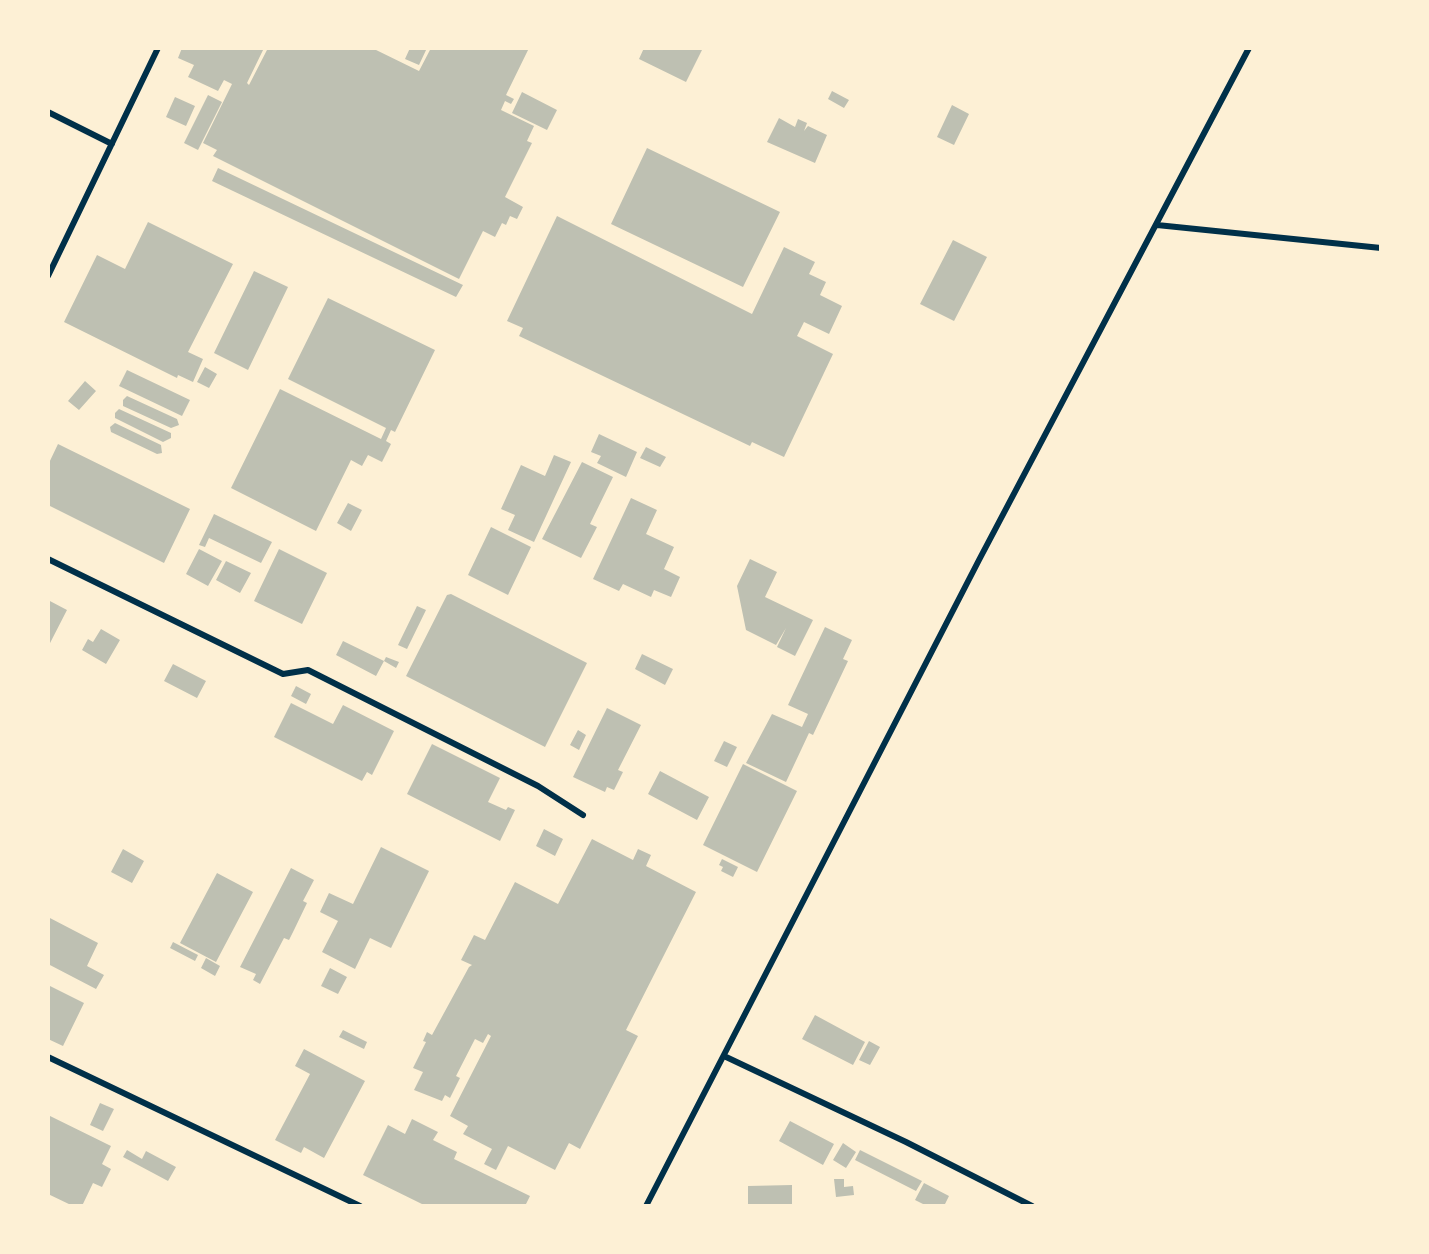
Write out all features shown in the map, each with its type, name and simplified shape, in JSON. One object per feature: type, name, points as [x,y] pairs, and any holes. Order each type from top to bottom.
[{"type":"lane","points":[[48,276],[158,48]]},
{"type":"lane","points":[[646,1206],[979,560],[1249,48]]},
{"type":"lane","points":[[48,112],[112,144]]},
{"type":"lane","points":[[1157,225],[1381,248]]},
{"type":"lane","points":[[48,559],[283,674],[308,670],[538,786],[583,815]]},
{"type":"lane","points":[[724,1056],[1032,1206]]},
{"type":"lane","points":[[48,1057],[360,1206]]},
{"type":"building","points":[[182,48],[264,48],[247,83],[249,85],[268,48],[372,48],[419,71],[431,48],[529,48],[506,95],[514,99],[511,104],[505,101],[501,110],[534,126],[527,141],[532,143],[505,197],[523,207],[517,219],[510,216],[506,225],[502,223],[495,237],[483,231],[459,279],[213,156],[217,150],[203,143],[232,84],[224,80],[218,91],[188,77],[194,65],[178,58]]},
{"type":"building","points":[[410,48],[427,48],[419,65],[405,59]]},
{"type":"building","points":[[644,48],[703,48],[686,82],[639,59]]},
{"type":"building","points":[[832,91],[849,100],[844,108],[828,99]]},
{"type":"building","points":[[522,92],[557,110],[547,130],[512,113]]},
{"type":"building","points":[[208,95],[222,102],[198,150],[184,143]]},
{"type":"building","points":[[175,97],[195,106],[186,126],[166,117]]},
{"type":"building","points":[[952,105],[969,114],[954,145],[937,137]]},
{"type":"building","points":[[779,118],[795,127],[798,119],[807,123],[804,131],[808,126],[827,135],[815,163],[767,142]]},
{"type":"building","points":[[647,148],[780,212],[743,287],[611,224]]},
{"type":"building","points":[[218,168],[463,285],[456,297],[212,181]]},
{"type":"building","points":[[557,216],[752,314],[784,247],[815,262],[809,274],[826,282],[820,295],[842,306],[829,334],[804,322],[797,336],[833,354],[784,457],[752,442],[750,446],[519,336],[523,328],[507,321]]},
{"type":"building","points":[[148,222],[233,264],[188,352],[203,359],[193,382],[178,375],[177,378],[64,322],[97,255],[125,269]]},
{"type":"building","points":[[953,240],[987,257],[954,321],[920,304]]},
{"type":"building","points":[[254,271],[288,287],[248,370],[214,353]]},
{"type":"building","points":[[328,298],[435,350],[395,432],[391,430],[386,441],[391,444],[382,462],[368,455],[362,466],[351,460],[316,531],[231,488],[280,389],[381,439],[386,428],[288,379]]},
{"type":"building","points":[[205,367],[217,374],[209,388],[197,382]]},
{"type":"building","points":[[127,370],[190,400],[182,416],[119,386]]},
{"type":"building","points":[[85,381],[96,391],[79,410],[68,401]]},
{"type":"building","points":[[127,396],[177,419],[179,425],[171,428],[123,406]]},
{"type":"building","points":[[119,409],[171,433],[171,438],[163,442],[115,418]]},
{"type":"building","points":[[115,423],[161,445],[162,453],[157,454],[111,432],[110,427]]},
{"type":"building","points":[[599,434],[637,452],[626,477],[597,463],[601,456],[591,452]]},
{"type":"building","points":[[58,444],[190,509],[164,563],[48,505],[48,465]]},
{"type":"building","points":[[646,447],[666,457],[660,467],[640,458]]},
{"type":"building","points":[[554,455],[571,462],[534,542],[508,530],[515,515],[501,509],[521,465],[545,476]]},
{"type":"building","points":[[582,462],[613,477],[590,524],[597,527],[581,558],[542,539]]},
{"type":"building","points":[[631,498],[657,510],[646,534],[674,547],[664,569],[680,577],[671,597],[654,590],[651,597],[623,584],[619,591],[593,579]]},
{"type":"building","points":[[348,503],[362,510],[351,531],[337,523]]},
{"type":"building","points":[[214,514],[272,542],[261,563],[209,538],[205,547],[199,545]]},
{"type":"building","points":[[491,527],[531,547],[508,595],[468,575]]},
{"type":"building","points":[[199,549],[222,561],[208,586],[186,574]]},
{"type":"building","points":[[279,549],[327,573],[302,624],[254,601]]},
{"type":"building","points":[[750,559],[777,572],[765,597],[813,620],[795,656],[777,647],[786,628],[776,645],[746,630],[737,586]]},
{"type":"building","points":[[226,561],[251,573],[240,593],[216,580]]},
{"type":"building","points":[[451,594],[587,663],[545,747],[406,676],[447,595]]},
{"type":"building","points":[[48,600],[67,610],[48,647]]},
{"type":"building","points":[[417,606],[426,610],[407,649],[398,645]]},
{"type":"building","points":[[825,627],[852,640],[843,659],[848,661],[813,735],[809,733],[786,782],[746,763],[772,714],[802,727],[808,714],[788,705]]},
{"type":"building","points":[[101,629],[120,640],[106,664],[82,650],[88,639],[93,642]]},
{"type":"building","points":[[343,641],[384,661],[376,676],[336,655]]},
{"type":"building","points":[[642,654],[673,669],[665,685],[635,669]]},
{"type":"building","points":[[386,657],[399,662],[396,668],[384,661]]},
{"type":"building","points":[[173,664],[206,681],[197,698],[164,681]]},
{"type":"building","points":[[296,686],[311,694],[306,704],[291,696]]},
{"type":"building","points":[[291,703],[333,724],[343,705],[394,731],[372,775],[367,772],[362,781],[274,737]]},
{"type":"building","points":[[607,708],[641,725],[618,770],[623,772],[614,790],[607,787],[605,792],[573,777]]},
{"type":"building","points":[[578,730],[586,735],[579,750],[570,745]]},
{"type":"building","points":[[724,741],[737,747],[727,767],[714,761]]},
{"type":"building","points":[[432,744],[500,778],[488,802],[506,810],[508,807],[515,810],[500,841],[407,794]]},
{"type":"building","points":[[743,764],[797,791],[757,872],[703,845]]},
{"type":"building","points":[[660,771],[709,797],[697,820],[648,794]]},
{"type":"building","points":[[544,829],[563,839],[555,856],[536,846]]},
{"type":"building","points":[[592,839],[633,860],[638,849],[651,855],[646,866],[696,892],[626,1030],[638,1036],[580,1149],[569,1143],[555,1170],[508,1146],[496,1170],[484,1164],[492,1149],[463,1134],[468,1126],[450,1116],[491,1036],[488,1034],[483,1043],[475,1039],[456,1076],[460,1078],[450,1098],[445,1095],[442,1101],[414,1090],[423,1072],[413,1068],[426,1042],[423,1041],[427,1032],[432,1035],[472,965],[461,960],[474,935],[485,940],[515,882],[558,904]]},
{"type":"building","points":[[381,847],[429,871],[391,948],[370,938],[355,969],[322,952],[338,921],[320,912],[329,893],[353,904]]},
{"type":"building","points":[[123,849],[144,861],[132,883],[111,872]]},
{"type":"building","points":[[722,859],[738,867],[733,877],[721,871],[723,867],[719,865]]},
{"type":"building","points":[[291,868],[314,880],[289,940],[284,938],[260,984],[253,980],[256,974],[240,967]]},
{"type":"building","points":[[217,873],[253,892],[216,962],[180,943]]},
{"type":"building","points":[[48,917],[98,943],[87,966],[104,975],[96,989],[48,964]]},
{"type":"building","points":[[173,942],[198,955],[195,961],[170,948]]},
{"type":"building","points":[[206,958],[220,966],[215,976],[201,968]]},
{"type":"building","points":[[330,968],[347,977],[338,994],[321,986]]},
{"type":"building","points":[[48,985],[84,1003],[63,1046],[48,1039]]},
{"type":"building","points":[[815,1015],[865,1042],[853,1065],[802,1039]]},
{"type":"building","points":[[343,1030],[367,1042],[364,1049],[339,1037]]},
{"type":"building","points":[[869,1041],[880,1047],[870,1065],[859,1060]]},
{"type":"building","points":[[304,1049],[365,1081],[324,1158],[304,1147],[301,1153],[275,1140],[310,1074],[295,1066]]},
{"type":"building","points":[[100,1103],[114,1109],[103,1131],[90,1125]]},
{"type":"building","points":[[48,1115],[111,1146],[102,1164],[111,1169],[102,1187],[93,1183],[82,1206],[73,1206],[48,1194]]},
{"type":"building","points":[[412,1119],[438,1132],[433,1140],[457,1152],[454,1159],[530,1196],[525,1206],[426,1206],[363,1175],[388,1125],[405,1134]]},
{"type":"building","points":[[790,1121],[834,1144],[823,1165],[779,1141]]},
{"type":"building","points":[[843,1143],[856,1152],[846,1168],[833,1160]]},
{"type":"building","points":[[127,1150],[142,1159],[146,1151],[176,1167],[168,1181],[123,1157]]},
{"type":"building","points":[[860,1150],[922,1181],[916,1191],[855,1160]]},
{"type":"building","points":[[834,1179],[844,1179],[844,1187],[853,1186],[854,1195],[836,1197]]},
{"type":"building","points":[[924,1183],[949,1196],[944,1206],[927,1206],[915,1200]]},
{"type":"building","points":[[792,1185],[792,1206],[748,1206],[748,1186]]}]
